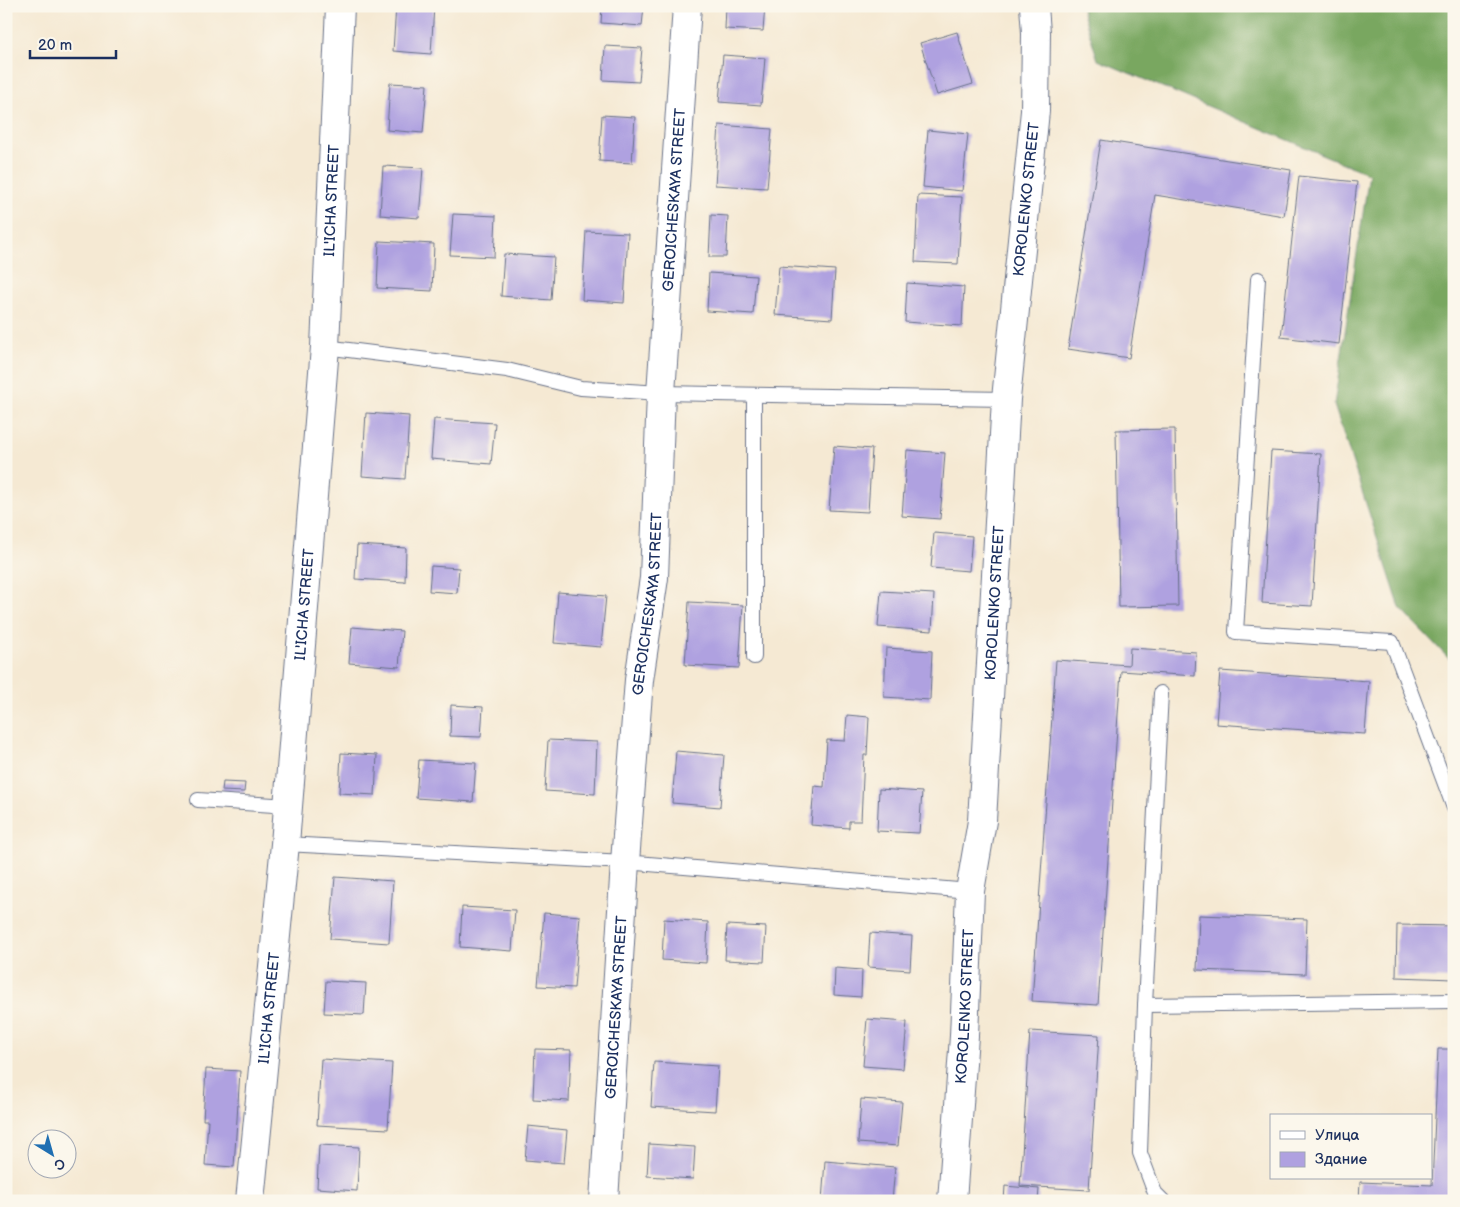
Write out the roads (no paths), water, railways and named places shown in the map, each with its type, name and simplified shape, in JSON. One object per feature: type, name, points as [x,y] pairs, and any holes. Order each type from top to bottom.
[{"type":"street","name":"IL'ICHA STREET","points":[[250,1201],[285,844],[325,347],[340,6]]},
{"type":"street","name":"GEROICHESKAYA STREET","points":[[604,1201],[625,862],[639,680],[654,578],[660,393],[687,6]]},
{"type":"street","name":"KOROLENKO STREET","points":[[952,1201],[964,1036],[970,891],[982,822],[1006,399],[1035,111],[1036,33],[1034,6]]},
{"type":"lane","points":[[1258,279],[1236,632],[1392,642],[1454,808]]},
{"type":"lane","points":[[325,347],[507,370],[581,388],[754,396],[1006,399]]},
{"type":"lane","points":[[754,396],[754,656]]},
{"type":"lane","points":[[1160,693],[1140,1152],[1155,1193],[1163,1201]]},
{"type":"lane","points":[[198,800],[288,806]]},
{"type":"lane","points":[[285,844],[625,862],[970,891]]},
{"type":"lane","points":[[1145,1005],[1454,1001]]}]
